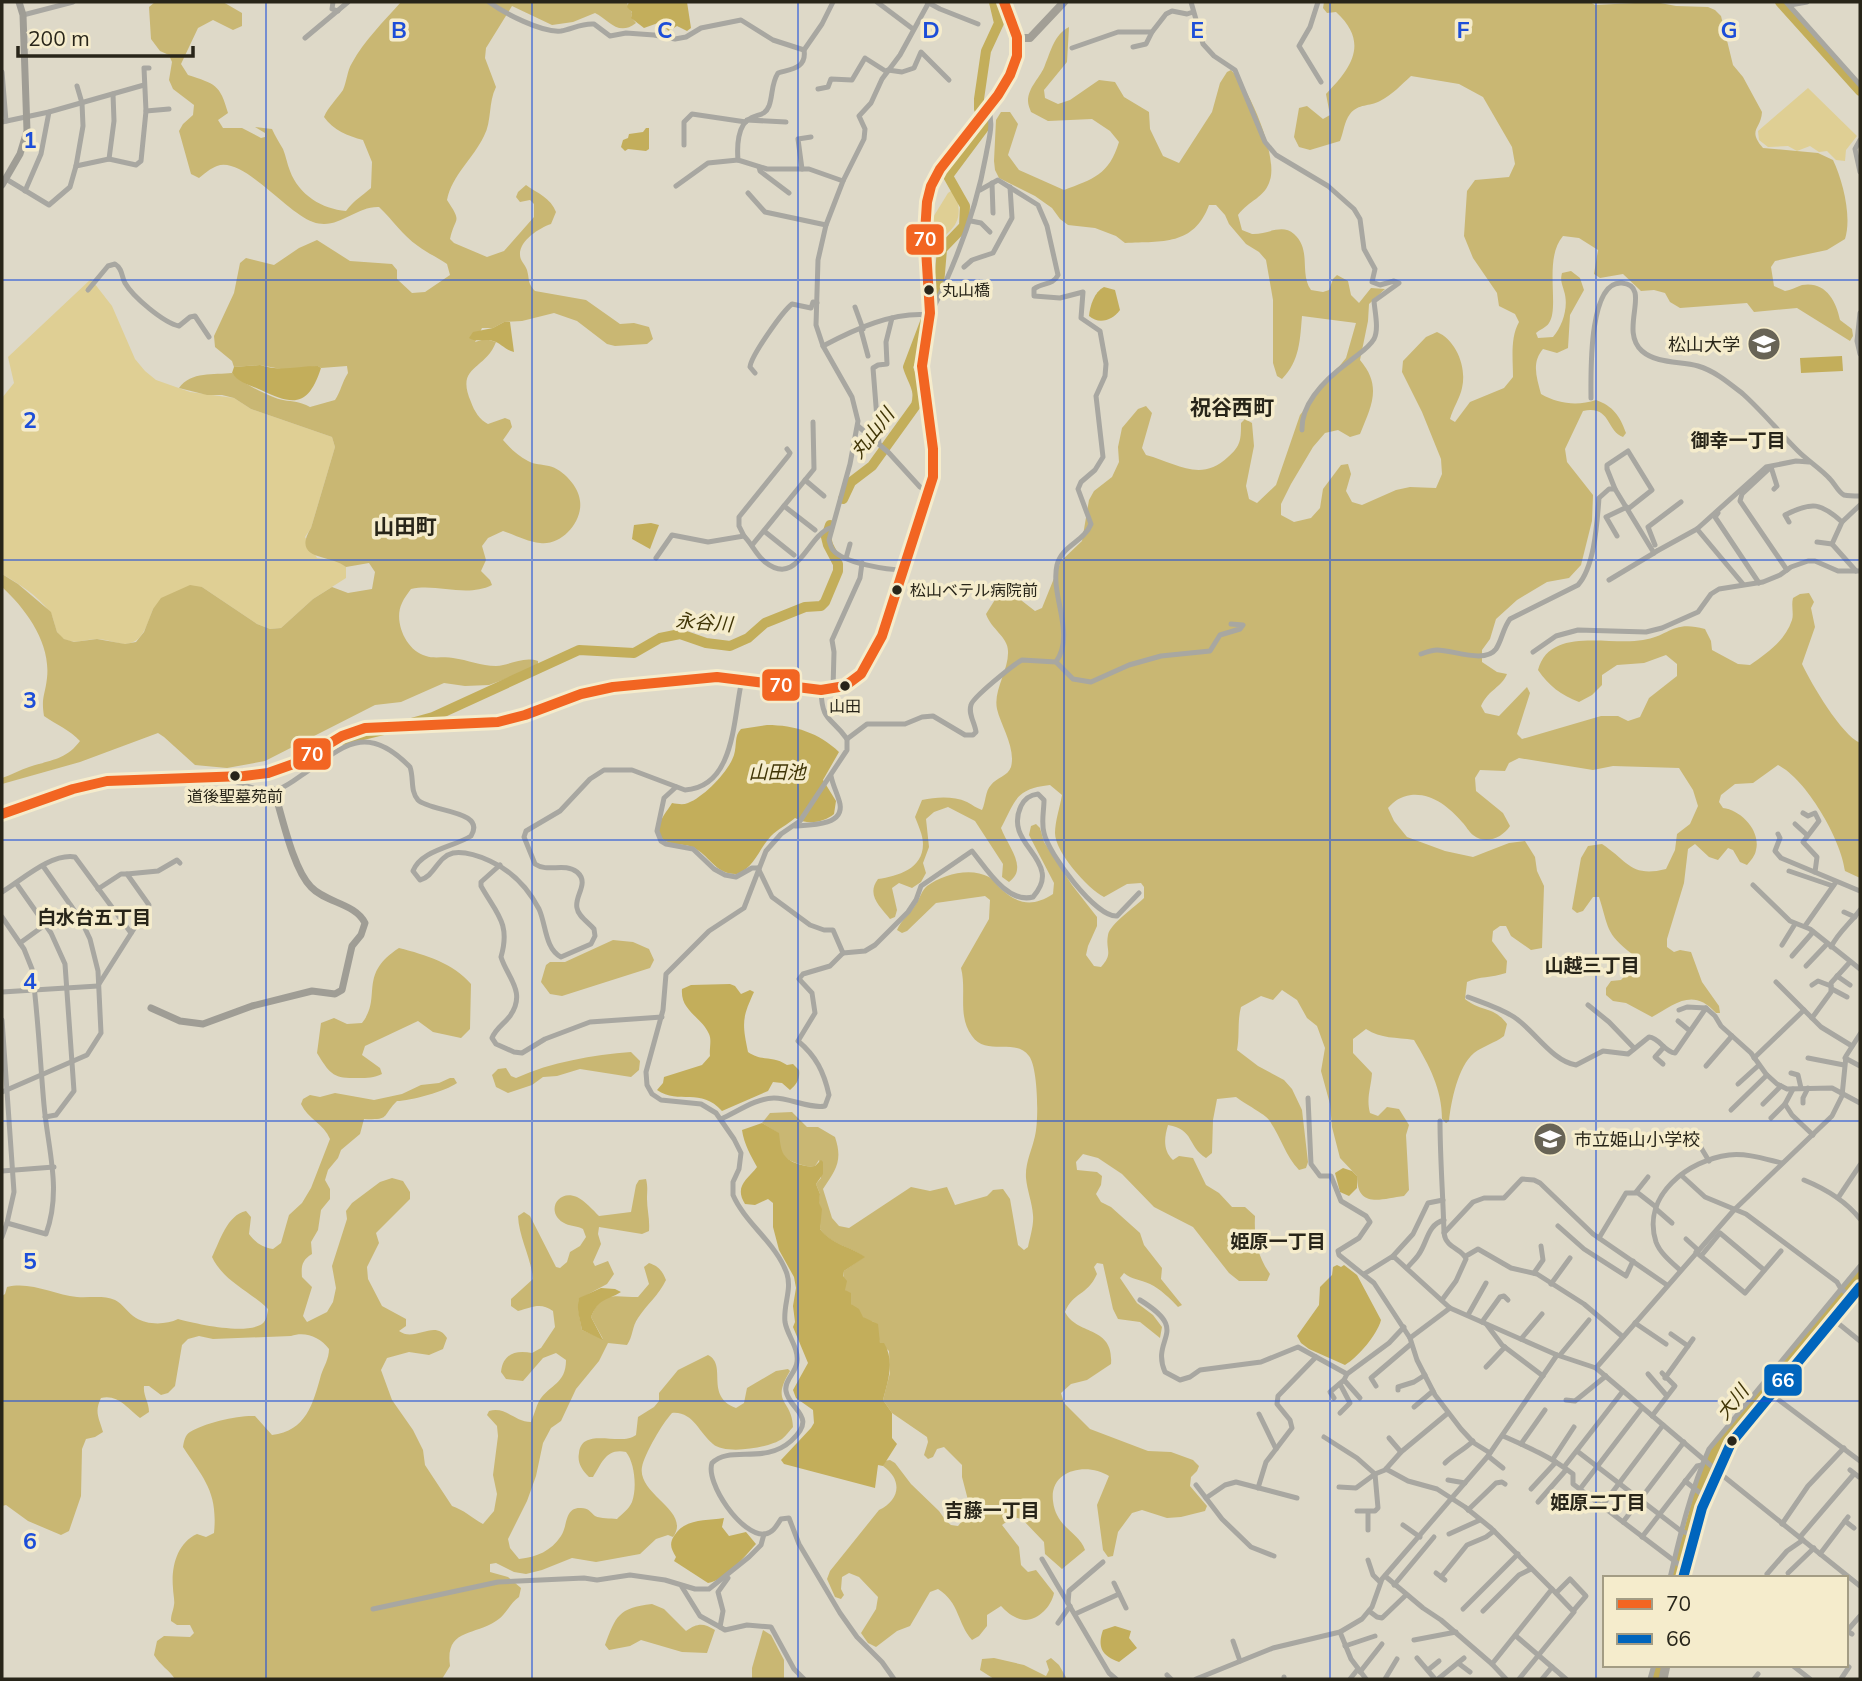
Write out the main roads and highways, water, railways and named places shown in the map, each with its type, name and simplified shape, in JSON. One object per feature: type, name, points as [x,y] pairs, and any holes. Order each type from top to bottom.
[{"type":"highway","points":[[1680,1567],[1687,1533],[1708,1464],[1731,1443],[1755,1401],[1772,1394],[1801,1347],[1833,1320],[1846,1292],[1860,1287]]},
{"type":"main road","points":[[2,813],[94,783],[256,775],[288,766],[342,736],[366,728],[498,722],[597,690],[701,677],[821,690],[852,682],[870,661],[882,636],[929,493],[935,456],[922,364],[930,314],[925,220],[935,175],[1011,74],[1018,38],[1004,2]]},
{"type":"main road","points":[[1018,38],[1030,38],[1064,2]]},
{"type":"water","points":[[629,2],[687,2],[691,28],[687,31],[677,26],[669,31],[658,23],[644,28],[631,18],[632,12],[627,7]]},
{"type":"water","points":[[649,128],[649,149],[625,151],[621,147],[629,134],[643,132]]},
{"type":"water","points":[[1104,287],[1115,290],[1120,310],[1110,319],[1101,321],[1089,316],[1095,296]]},
{"type":"water","points":[[510,322],[514,352],[493,341],[469,338],[473,332],[493,328]]},
{"type":"water","points":[[1842,356],[1843,371],[1801,373],[1800,358]]},
{"type":"water","points":[[260,365],[275,368],[321,368],[311,390],[298,400],[291,400],[282,399],[245,383],[232,373],[234,367]]},
{"type":"water","points":[[634,525],[659,525],[650,549],[632,539]]},
{"type":"water","name":"山田池","points":[[767,725],[806,731],[839,752],[823,780],[836,801],[834,814],[815,822],[795,818],[771,836],[752,863],[737,874],[719,869],[692,847],[664,840],[659,827],[672,803],[688,803],[715,783],[731,761],[741,729]]},
{"type":"water","points":[[730,984],[741,994],[750,990],[754,992],[744,1021],[748,1052],[787,1065],[793,1064],[799,1070],[796,1083],[790,1090],[782,1083],[773,1082],[768,1091],[722,1111],[706,1100],[673,1096],[657,1090],[664,1077],[702,1065],[710,1056],[709,1034],[684,1003],[682,989],[691,985]]},
{"type":"water","points":[[762,1123],[779,1133],[781,1149],[788,1159],[809,1166],[815,1166],[821,1160],[823,1162],[823,1174],[816,1184],[822,1209],[820,1229],[830,1239],[865,1257],[844,1271],[843,1276],[847,1281],[845,1290],[851,1293],[851,1304],[859,1309],[863,1317],[878,1324],[880,1343],[884,1343],[887,1350],[889,1371],[883,1400],[892,1413],[892,1438],[897,1444],[883,1466],[878,1465],[875,1488],[784,1464],[781,1460],[814,1423],[813,1410],[796,1398],[793,1390],[808,1363],[793,1327],[796,1288],[794,1277],[779,1250],[773,1227],[773,1203],[768,1199],[755,1205],[745,1204],[742,1198],[741,1188],[757,1167],[742,1130]]},
{"type":"water","points":[[1343,1168],[1357,1176],[1357,1188],[1349,1196],[1340,1192],[1335,1173]]},
{"type":"water","points":[[1344,1265],[1357,1275],[1381,1320],[1366,1345],[1345,1365],[1309,1349],[1297,1336],[1319,1305],[1320,1287],[1332,1275],[1333,1267]]},
{"type":"water","points":[[601,1288],[621,1292],[600,1303],[591,1317],[603,1340],[582,1330],[578,1306],[579,1298]]},
{"type":"water","points":[[724,1518],[722,1527],[729,1536],[746,1532],[756,1544],[728,1573],[708,1583],[674,1561],[676,1557],[672,1542],[679,1530],[690,1523]]},
{"type":"water","points":[[1115,1626],[1131,1631],[1129,1638],[1137,1648],[1119,1662],[1108,1657],[1101,1646],[1103,1630]]},
{"type":"waterway","name":"丸山川","points":[[843,499],[851,482],[872,466],[916,405],[917,390],[908,367],[939,285],[942,249],[964,226],[965,206],[948,176],[986,125],[979,109],[979,99],[986,51],[999,23],[994,2]]},
{"type":"waterway","name":"大川","points":[[1780,2],[1860,91]]},
{"type":"waterway","name":"永谷川","points":[[404,725],[433,717],[579,650],[634,653],[660,638],[680,634],[706,643],[730,646],[748,638],[765,623],[805,607],[821,606],[838,571],[838,564],[826,537],[830,525]]},
{"type":"waterway","name":"永谷川","points":[[343,740],[388,729]]},
{"type":"waterway","name":"大川","points":[[1677,1576],[1705,1472],[1716,1449],[1860,1274]]},
{"type":"waterway","name":"大川","points":[[1655,1679],[1658,1667]]},
{"type":"place","name":"丸山橋","points":[[929,290]]},
{"type":"place","name":"松山大学","points":[[1764,344]]},
{"type":"place","name":"松山ベテル病院前","points":[[897,590]]},
{"type":"place","name":"山田","points":[[845,686]]},
{"type":"place","name":"道後聖墓苑前","points":[[235,776]]},
{"type":"place","name":"市立姫山小学校","points":[[1550,1139]]},
{"type":"district","name":"祝谷西町","points":[[1232,407]]},
{"type":"district","name":"御幸一丁目","points":[[1738,440]]},
{"type":"district","name":"山田町","points":[[405,526]]},
{"type":"district","name":"白水台五丁目","points":[[94,917]]},
{"type":"district","name":"山越三丁目","points":[[1592,965]]},
{"type":"district","name":"姫原一丁目","points":[[1278,1241]]},
{"type":"district","name":"姫原二丁目","points":[[1598,1502]]},
{"type":"district","name":"吉藤一丁目","points":[[992,1510]]}]
